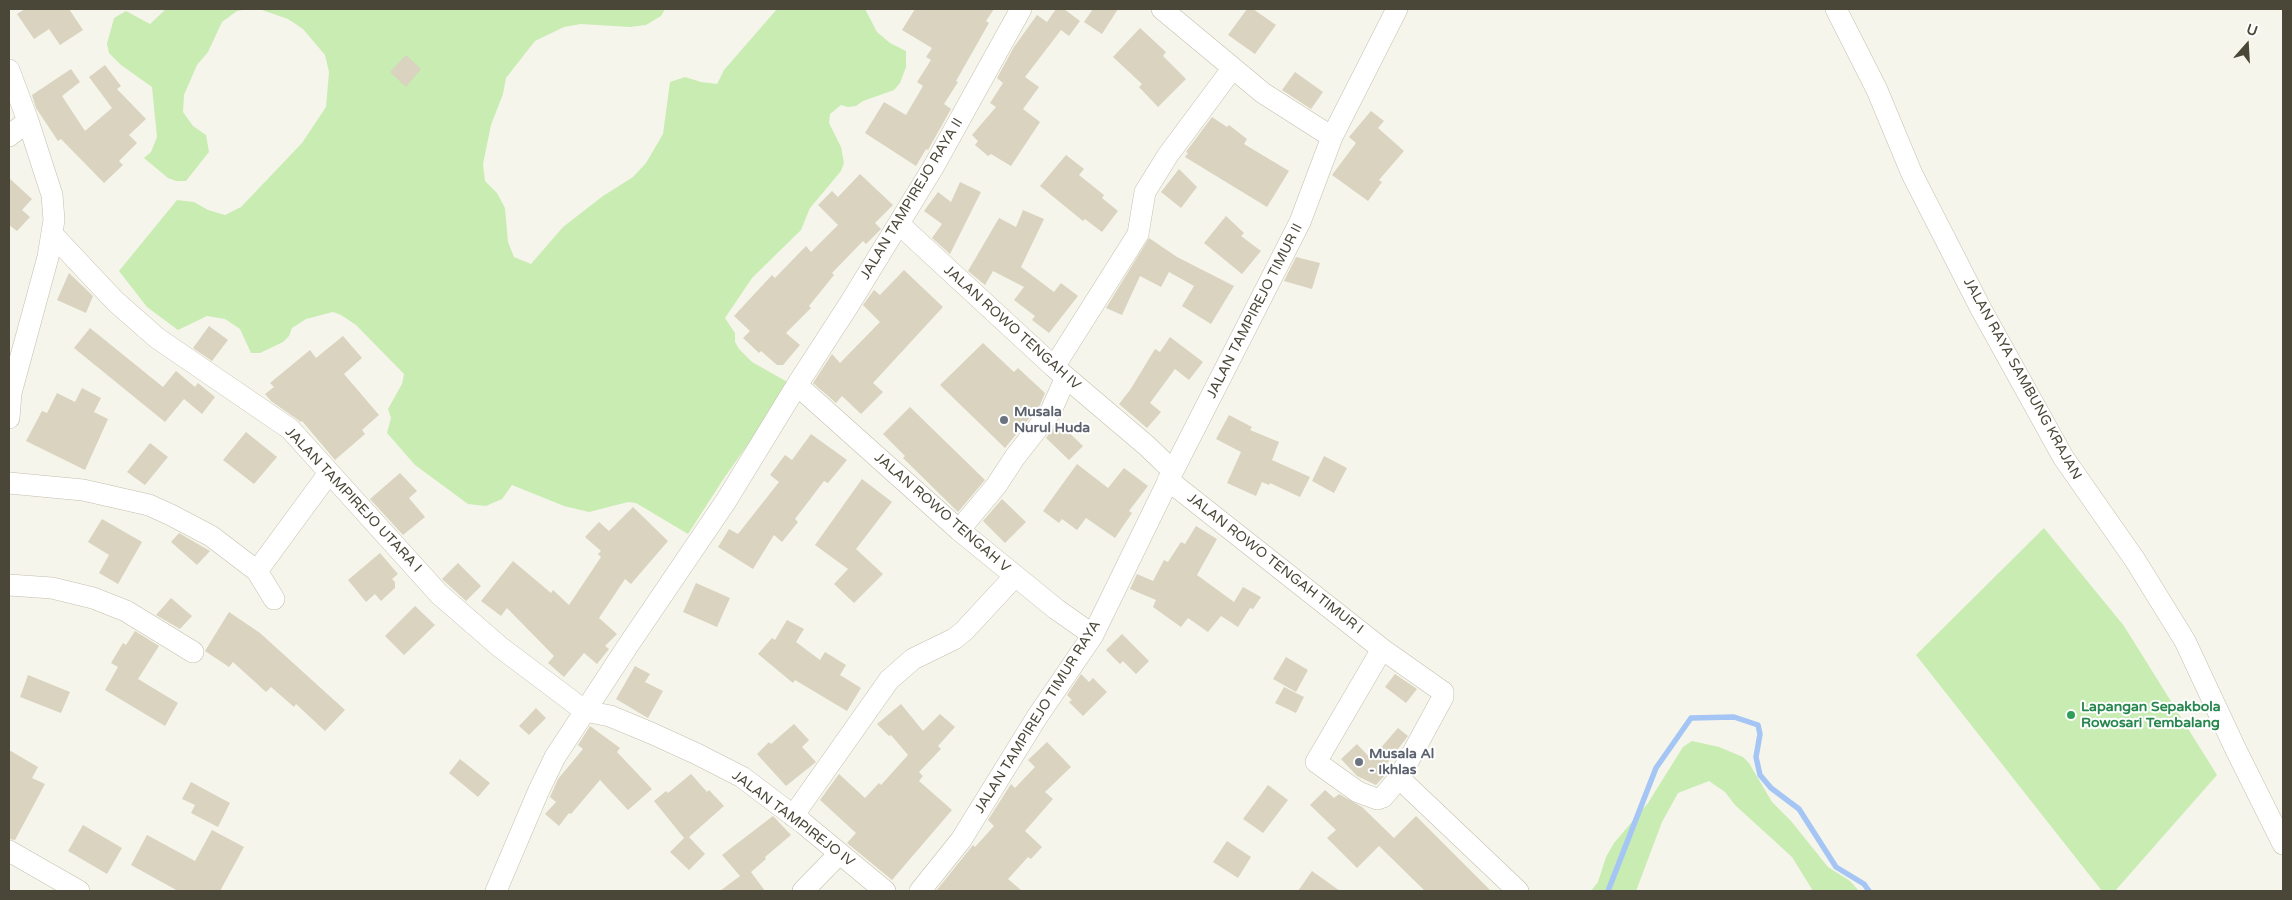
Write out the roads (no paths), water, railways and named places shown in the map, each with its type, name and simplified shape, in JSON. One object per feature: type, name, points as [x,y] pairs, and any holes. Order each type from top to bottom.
[{"type":"street","name":"JALAN TAMPIREJO RAYA II","points":[[496,891],[555,757],[726,502],[934,166],[1021,9]]},
{"type":"street","points":[[1162,9],[1263,93],[1332,136]]},
{"type":"street","name":"JALAN TAMPIREJO TIMUR II","points":[[1170,476],[1300,222],[1332,136],[1397,9]]},
{"type":"street","name":"JALAN RAYA SAMBUNG KRAJAN","points":[[1836,9],[1877,90],[1912,174],[1981,309],[2064,457],[2134,560],[2185,641],[2283,844]]},
{"type":"street","points":[[959,530],[996,486],[1015,457],[1050,411],[1060,372],[1138,234],[1145,192],[1168,155],[1232,69]]},
{"type":"street","points":[[9,70],[52,195],[54,220],[48,258],[10,393],[9,418]]},
{"type":"street","points":[[9,136],[28,121]]},
{"type":"street","name":"JALAN ROWO TENGAH IV","points":[[899,224],[1060,372],[1147,446],[1170,476]]},
{"type":"street","name":"JALAN TAMPIREJO UTARA I","points":[[52,234],[115,301],[157,338],[290,429],[439,594],[500,647],[585,711]]},
{"type":"street","name":"JALAN ROWO TENGAH V","points":[[797,385],[959,530],[1056,609],[1093,635]]},
{"type":"street","points":[[257,571],[329,473]]},
{"type":"street","name":"JALAN TAMPIREJO TIMUR RAYA","points":[[920,891],[961,840],[1037,717],[1093,635],[1170,476]]},
{"type":"street","name":"JALAN ROWO TENGAH TIMUR I","points":[[1170,476],[1382,648],[1444,694],[1399,778],[1384,797],[1376,799],[1358,792],[1316,762],[1382,648]]},
{"type":"street","points":[[9,483],[83,490],[148,505],[211,536],[257,571],[274,599]]},
{"type":"street","points":[[793,816],[889,680],[913,659],[954,639],[964,631],[1016,576]]},
{"type":"street","points":[[9,585],[52,588],[93,598],[126,611],[193,652]]},
{"type":"street","name":"JALAN TAMPIREJO IV","points":[[585,711],[610,716],[697,754],[742,777],[885,891]]},
{"type":"street","points":[[1399,778],[1518,891]]},
{"type":"street","points":[[9,851],[79,891]]},
{"type":"street","points":[[803,891],[839,854]]},
{"type":"waterway","points":[[1608,891],[1656,768],[1691,718],[1734,717],[1758,725],[1760,734],[1756,757],[1760,775],[1771,788],[1799,809],[1836,867],[1864,884],[1869,891]]},
{"type":"place","name":"Musala Nurul Huda","points":[[1004,420]]},
{"type":"place","name":"Lapangan Sepakbola Rowosari Tembalang","points":[[2071,715]]},
{"type":"place","name":"Musala Al - Ikhlas","points":[[1359,762]]}]
